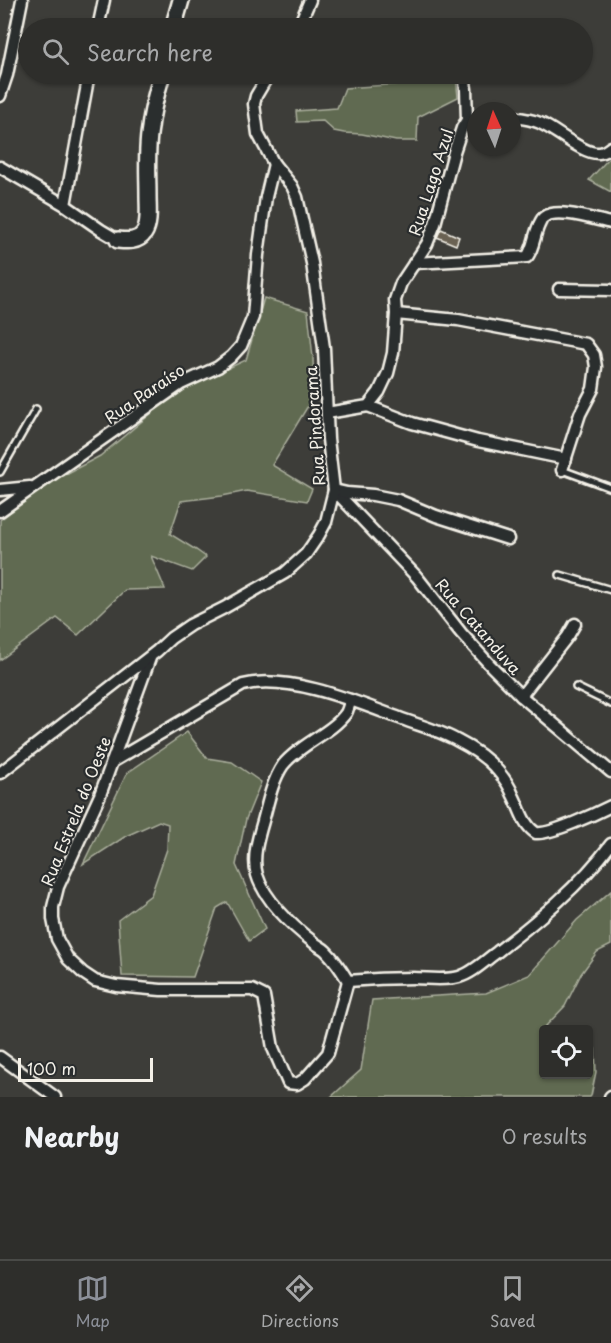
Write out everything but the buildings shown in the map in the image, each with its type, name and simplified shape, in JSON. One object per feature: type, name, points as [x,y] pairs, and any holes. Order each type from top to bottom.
[{"type":"street","points":[[18,18],[22,0]]},
{"type":"street","points":[[100,18],[104,0]]},
{"type":"street","points":[[176,18],[181,0]]},
{"type":"street","points":[[302,18],[310,0]]},
{"type":"street","points":[[0,96],[7,75],[18,20]]},
{"type":"street","points":[[64,205],[87,84]]},
{"type":"street","points":[[0,167],[118,240],[129,241],[138,238],[143,235],[146,228],[149,129],[160,84]]},
{"type":"street","name":"Rua Pindorama","points":[[0,773],[171,638],[190,625],[285,573],[306,554],[320,535],[326,522],[334,490],[328,439],[324,348],[312,263],[297,197],[292,186],[274,164],[258,134],[254,104],[263,84]]},
{"type":"street","name":"Rua Lago Azul","points":[[465,84],[469,102]]},
{"type":"street","points":[[521,119],[540,122],[594,154],[602,153],[611,147]]},
{"type":"street","name":"Rua Lago Azul","points":[[368,406],[379,392],[388,373],[393,353],[395,300],[401,283],[427,244],[435,224],[462,128],[467,124]]},
{"type":"street","name":"Rua Paraíso","points":[[0,510],[181,384],[218,367],[241,346],[253,317],[266,196],[274,164]]},
{"type":"street","points":[[544,217],[548,209],[562,208]]},
{"type":"street","points":[[544,217],[557,214],[573,215],[611,223]]},
{"type":"street","name":"Rua Lago Azul","points":[[414,262],[527,257],[544,217]]},
{"type":"street","points":[[559,289],[611,290]]},
{"type":"street","points":[[327,413],[368,406],[412,423],[564,464],[580,414],[593,389],[596,367],[594,355],[586,344],[458,321],[396,314]]},
{"type":"street","points":[[0,490],[32,487]]},
{"type":"street","points":[[334,490],[398,500],[436,516],[508,539]]},
{"type":"street","name":"Rua Catanduva","points":[[334,490],[405,563],[461,633],[521,696],[611,772]]},
{"type":"street","points":[[521,696],[575,624]]},
{"type":"street","name":"Rua Estrela do Oeste","points":[[151,656],[100,795],[58,887],[53,907],[53,919],[57,939],[68,959],[95,981],[116,986],[161,990],[252,990],[264,996],[273,1048],[288,1083],[297,1084],[328,1053],[348,981]]},
{"type":"street","points":[[112,762],[243,685],[255,682],[281,683],[351,700],[459,741],[498,772],[512,792],[526,825],[536,833],[547,833],[611,806]]},
{"type":"street","points":[[351,700],[346,712],[335,725],[300,748],[282,766],[272,789],[257,842],[256,860],[256,873],[262,889],[281,913],[326,951],[348,981],[463,976],[532,924],[581,879],[611,844]]},
{"type":"street","points":[[0,1057],[55,1097]]},
{"type":"lane","points":[[0,472],[36,410]]},
{"type":"lane","points":[[564,464],[611,488]]},
{"type":"lane","points":[[560,575],[611,590]]},
{"type":"lane","points":[[576,687],[611,704]]},
{"type":"green space","points":[[402,84],[457,84],[458,97],[418,117],[417,141],[396,141],[334,131],[323,121],[297,122],[296,111],[337,108],[345,88]]},
{"type":"green space","points":[[611,156],[611,192],[589,180]]},
{"type":"green space","points":[[264,298],[308,311],[314,396],[272,465],[312,489],[307,501],[247,491],[181,501],[170,534],[206,557],[192,571],[151,556],[165,589],[125,590],[78,635],[57,618],[0,660],[0,520],[45,485],[100,456],[177,392],[246,360]]},
{"type":"green space","points":[[187,732],[207,758],[232,762],[261,782],[246,819],[236,865],[265,929],[249,941],[227,902],[217,908],[193,977],[122,976],[118,920],[151,895],[167,849],[168,824],[159,821],[126,836],[83,864],[127,773]]},
{"type":"green space","points":[[611,891],[611,945],[597,952],[581,974],[565,1006],[547,1025],[539,1025],[539,1079],[593,1079],[593,1049],[595,1049],[596,1072],[590,1097],[331,1097],[361,1070],[372,1000],[486,993],[529,975],[577,920]]}]
